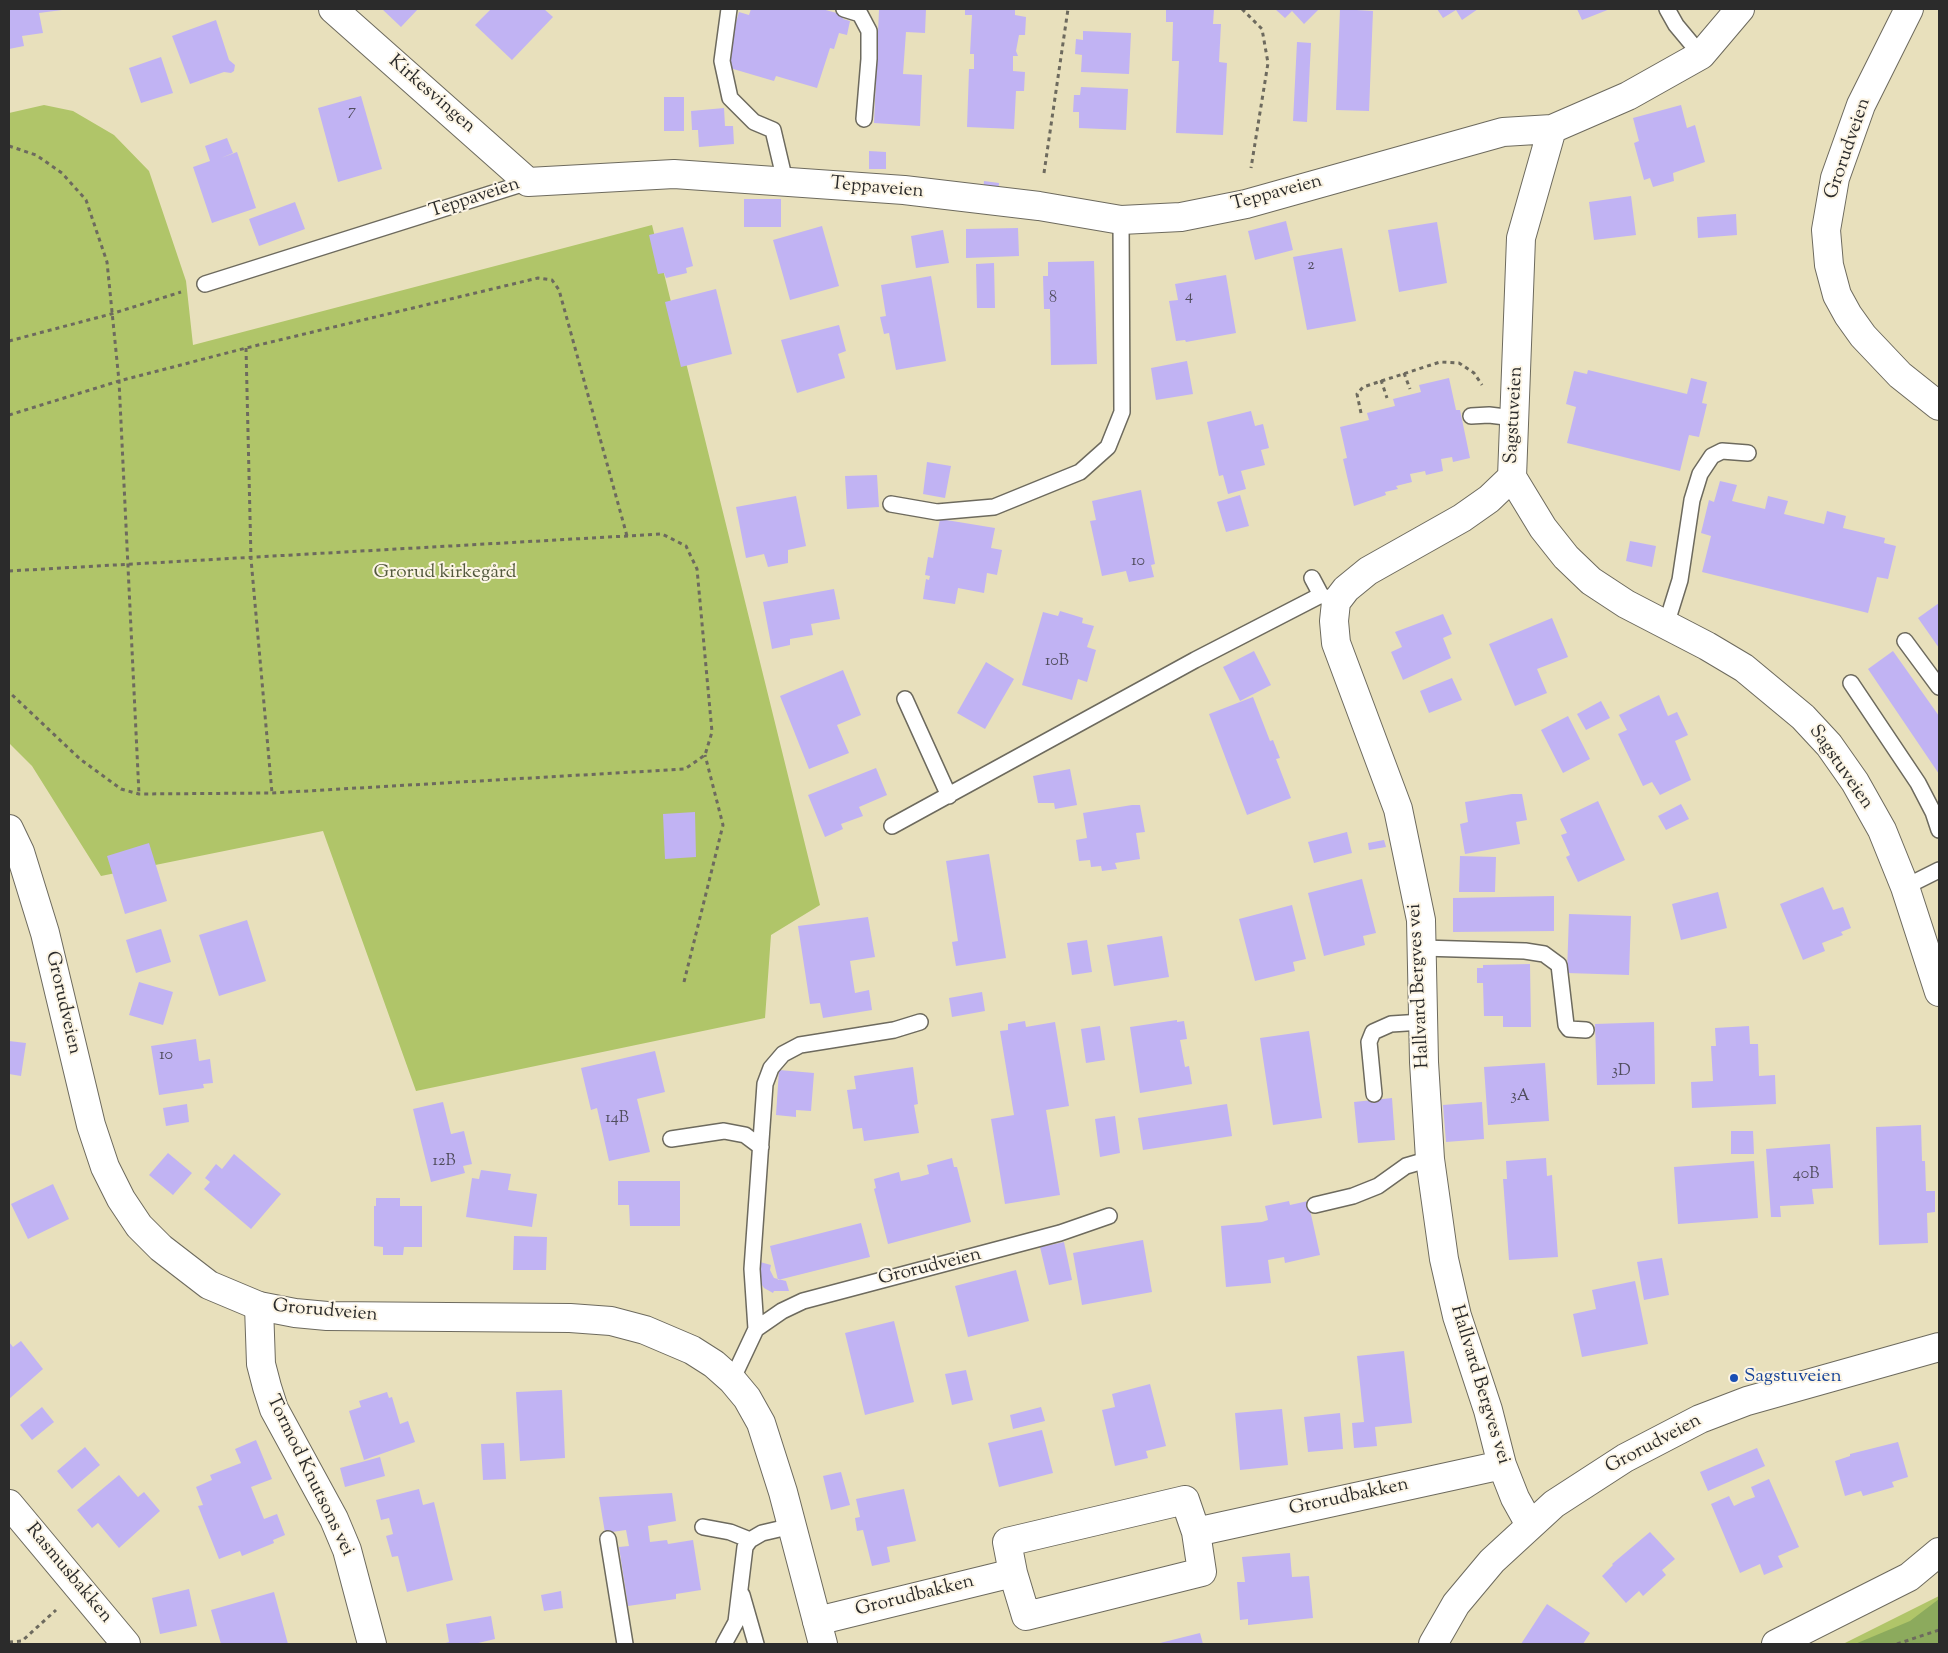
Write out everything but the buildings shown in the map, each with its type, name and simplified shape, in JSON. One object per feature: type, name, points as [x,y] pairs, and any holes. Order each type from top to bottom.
[{"type":"street","name":"Kirkesvingen","points":[[333,9],[528,182]]},
{"type":"street","points":[[1552,129],[1628,96],[1701,55],[1740,9]]},
{"type":"street","name":"Grorudveien","points":[[1909,9],[1861,105],[1835,178],[1826,230],[1829,265],[1837,295],[1848,315],[1863,336],[1888,364],[1939,406]]},
{"type":"street","name":"Teppaveien","points":[[528,182],[674,174],[904,190],[1040,206],[1121,220],[1181,217],[1246,204],[1503,132],[1552,129]]},
{"type":"street","name":"Sagstuveien","points":[[1552,129],[1521,238],[1502,417],[1512,478],[1543,528],[1566,557],[1598,586],[1626,604],[1744,668],[1803,717],[1829,746],[1855,782],[1882,830],[1905,887],[1939,992]]},
{"type":"street","points":[[1328,598],[1346,589],[1368,571],[1462,518],[1490,499],[1512,478]]},
{"type":"street","name":"Hallvard Bergves vei","points":[[1328,598],[1334,622],[1336,643],[1398,809],[1420,920],[1422,1022],[1430,1159],[1448,1278],[1457,1316],[1488,1410],[1502,1465],[1515,1498],[1530,1525]]},
{"type":"street","name":"Grorudveien","points":[[9,829],[20,852],[45,933],[91,1125],[105,1167],[121,1199],[139,1226],[185,1268],[209,1285],[259,1306],[295,1313],[327,1316],[570,1318],[611,1321],[645,1330],[671,1340],[714,1364],[732,1380],[747,1398],[761,1423],[792,1526],[820,1633]]},
{"type":"street","name":"Tormod Knutsons vei","points":[[259,1306],[261,1364],[274,1409],[334,1519],[347,1550],[372,1644]]},
{"type":"street","name":"Grorudveien","points":[[1433,1644],[1456,1604],[1492,1561],[1554,1504],[1625,1458],[1700,1419],[1764,1395],[1939,1347]]},
{"type":"street","name":"Grorudbakken","points":[[1196,1532],[1502,1465]]},
{"type":"street","points":[[1185,1500],[1196,1532],[1202,1572],[1026,1616],[1013,1573],[1007,1542],[1185,1500]]},
{"type":"street","name":"Rasmusbakken","points":[[9,1504],[126,1644]]},
{"type":"street","points":[[1776,1644],[1909,1577],[1939,1552]]},
{"type":"street","name":"Grorudbakken","points":[[820,1633],[1013,1573]]},
{"type":"lane","points":[[729,9],[722,61],[730,98],[754,122],[772,130],[785,181]]},
{"type":"lane","points":[[844,9],[860,14],[869,31],[870,59],[864,119]]},
{"type":"lane","points":[[1667,9],[1676,25],[1701,55]]},
{"type":"lane","name":"Teppaveien","points":[[205,284],[528,182]]},
{"type":"lane","points":[[891,504],[936,512],[994,507],[1080,472],[1108,446],[1122,412],[1121,220]]},
{"type":"lane","points":[[1472,416],[1502,417]]},
{"type":"lane","points":[[1666,625],[1680,580],[1692,500],[1700,474],[1712,456],[1722,451],[1734,450],[1748,453]]},
{"type":"lane","points":[[892,826],[1195,660],[1328,598],[1312,578]]},
{"type":"lane","points":[[1906,641],[1939,687]]},
{"type":"lane","points":[[1851,683],[1918,783],[1933,812],[1939,830]]},
{"type":"lane","points":[[905,699],[949,796]]},
{"type":"lane","points":[[1905,887],[1939,870]]},
{"type":"lane","points":[[1422,948],[1525,951],[1544,954],[1559,965],[1566,1025],[1569,1029],[1586,1030]]},
{"type":"lane","name":"Grorudveien","points":[[756,1329],[752,1269],[766,1084],[770,1068],[783,1054],[800,1045],[894,1030],[920,1022]]},
{"type":"lane","points":[[1374,1094],[1369,1042],[1373,1032],[1391,1024],[1422,1022]]},
{"type":"lane","points":[[671,1139],[724,1132],[745,1135],[761,1146]]},
{"type":"lane","points":[[1316,1205],[1353,1196],[1378,1186],[1406,1166],[1430,1159]]},
{"type":"lane","name":"Grorudveien","points":[[732,1380],[756,1329],[782,1310],[803,1301],[1060,1233],[1109,1216]]},
{"type":"lane","points":[[724,1644],[736,1622],[745,1547],[750,1540],[762,1534],[792,1526]]},
{"type":"lane","points":[[703,1527],[730,1532],[750,1540]]},
{"type":"lane","points":[[608,1539],[625,1644]]},
{"type":"lane","points":[[741,1592],[756,1644]]},
{"type":"path","points":[[1040,206],[1068,9]]},
{"type":"path","points":[[1242,9],[1262,29],[1268,63],[1246,204]]},
{"type":"path","points":[[9,146],[36,155],[62,173],[86,200],[108,262],[111,314],[119,381],[139,794]]},
{"type":"path","points":[[9,416],[119,381],[246,348],[538,278],[552,280],[559,290],[627,536]]},
{"type":"path","points":[[9,340],[111,314],[205,284]]},
{"type":"path","points":[[246,348],[250,558],[272,793]]},
{"type":"path","points":[[1361,413],[1358,394],[1363,388],[1382,380],[1440,362],[1459,363],[1474,373],[1502,417]]},
{"type":"path","points":[[1404,373],[1410,389]]},
{"type":"path","points":[[1382,380],[1387,398]]},
{"type":"path","points":[[9,571],[662,534],[686,546],[697,569],[712,732],[705,755],[723,825],[684,982]]},
{"type":"path","points":[[9,692],[80,759],[121,789],[139,794],[272,793],[686,769],[705,755]]},
{"type":"path","points":[[9,1642],[22,1641],[81,1588]]},
{"type":"path","points":[[1897,1644],[1939,1630]]},
{"type":"green space","name":"Grorud kirkegård","points":[[44,105],[73,111],[114,135],[149,171],[186,281],[193,345],[652,225],[820,905],[771,935],[765,1018],[416,1091],[323,831],[101,876],[32,766],[9,743],[9,113]]},
{"type":"green space","points":[[1939,1596],[1939,1644],[1843,1644]]},
{"type":"green space","points":[[1939,1599],[1939,1644],[1855,1644],[1910,1621]]},
{"type":"place","name":"Sagstuveien","points":[[1734,1378]]}]
